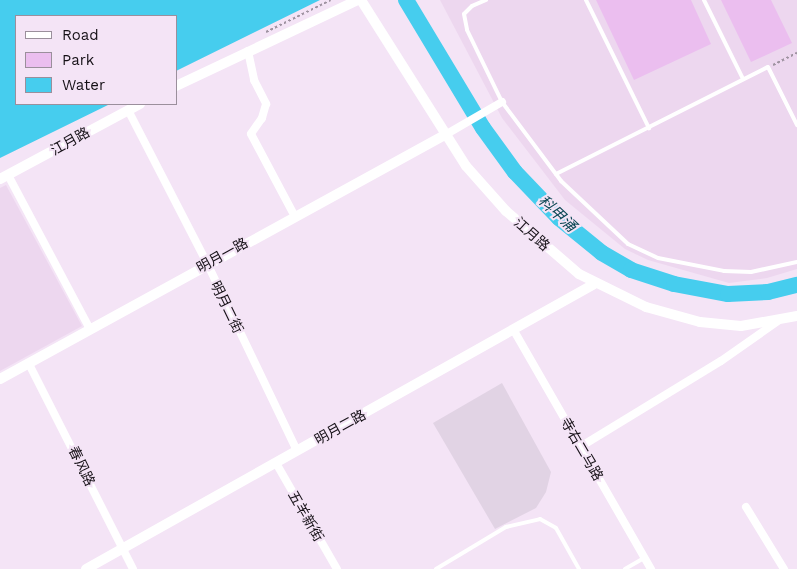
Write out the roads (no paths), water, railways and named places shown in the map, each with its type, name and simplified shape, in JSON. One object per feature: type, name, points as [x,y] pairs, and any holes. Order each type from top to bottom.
[{"type":"street","name":"江月路","points":[[178,85],[360,0],[445,135],[472,173],[506,211],[564,262],[594,284],[646,307],[700,322],[741,326],[778,322],[797,316]]},
{"type":"street","points":[[248,52],[254,80],[266,104],[262,118],[251,134],[294,215]]},
{"type":"street","points":[[445,135],[502,102]]},
{"type":"street","name":"江月路","points":[[4,177],[138,105]]},
{"type":"street","name":"明月二街","points":[[128,110],[207,263],[297,452]]},
{"type":"street","name":"明月一路","points":[[0,379],[294,215],[445,135]]},
{"type":"street","points":[[4,177],[90,329]]},
{"type":"street","name":"明月二路","points":[[86,569],[594,284]]},
{"type":"street","points":[[580,446],[721,361],[778,322]]},
{"type":"street","name":"寺右二马路","points":[[513,329],[651,569]]},
{"type":"street","name":"春风路","points":[[29,364],[133,569]]},
{"type":"street","name":"五羊新街","points":[[276,463],[337,569]]},
{"type":"street","points":[[746,507],[784,569]]},
{"type":"lane","points":[[486,0],[472,6],[464,14],[467,30],[502,102],[556,174],[628,244],[658,258],[724,271],[751,272],[797,262]]},
{"type":"lane","points":[[586,0],[649,128]]},
{"type":"lane","points":[[704,0],[743,79]]},
{"type":"lane","points":[[556,174],[768,68],[797,125]]},
{"type":"lane","points":[[436,569],[506,527],[540,519],[556,528],[579,569]]},
{"type":"lane","points":[[625,569],[644,558]]},
{"type":"water","points":[[0,0],[320,0],[178,70],[178,15],[15,15],[15,105],[108,105],[0,158]]},
{"type":"waterway","name":"科甲涌","points":[[406,0],[483,128],[515,172],[559,218],[602,253],[631,270],[674,284],[728,294],[768,292],[797,285]]}]
